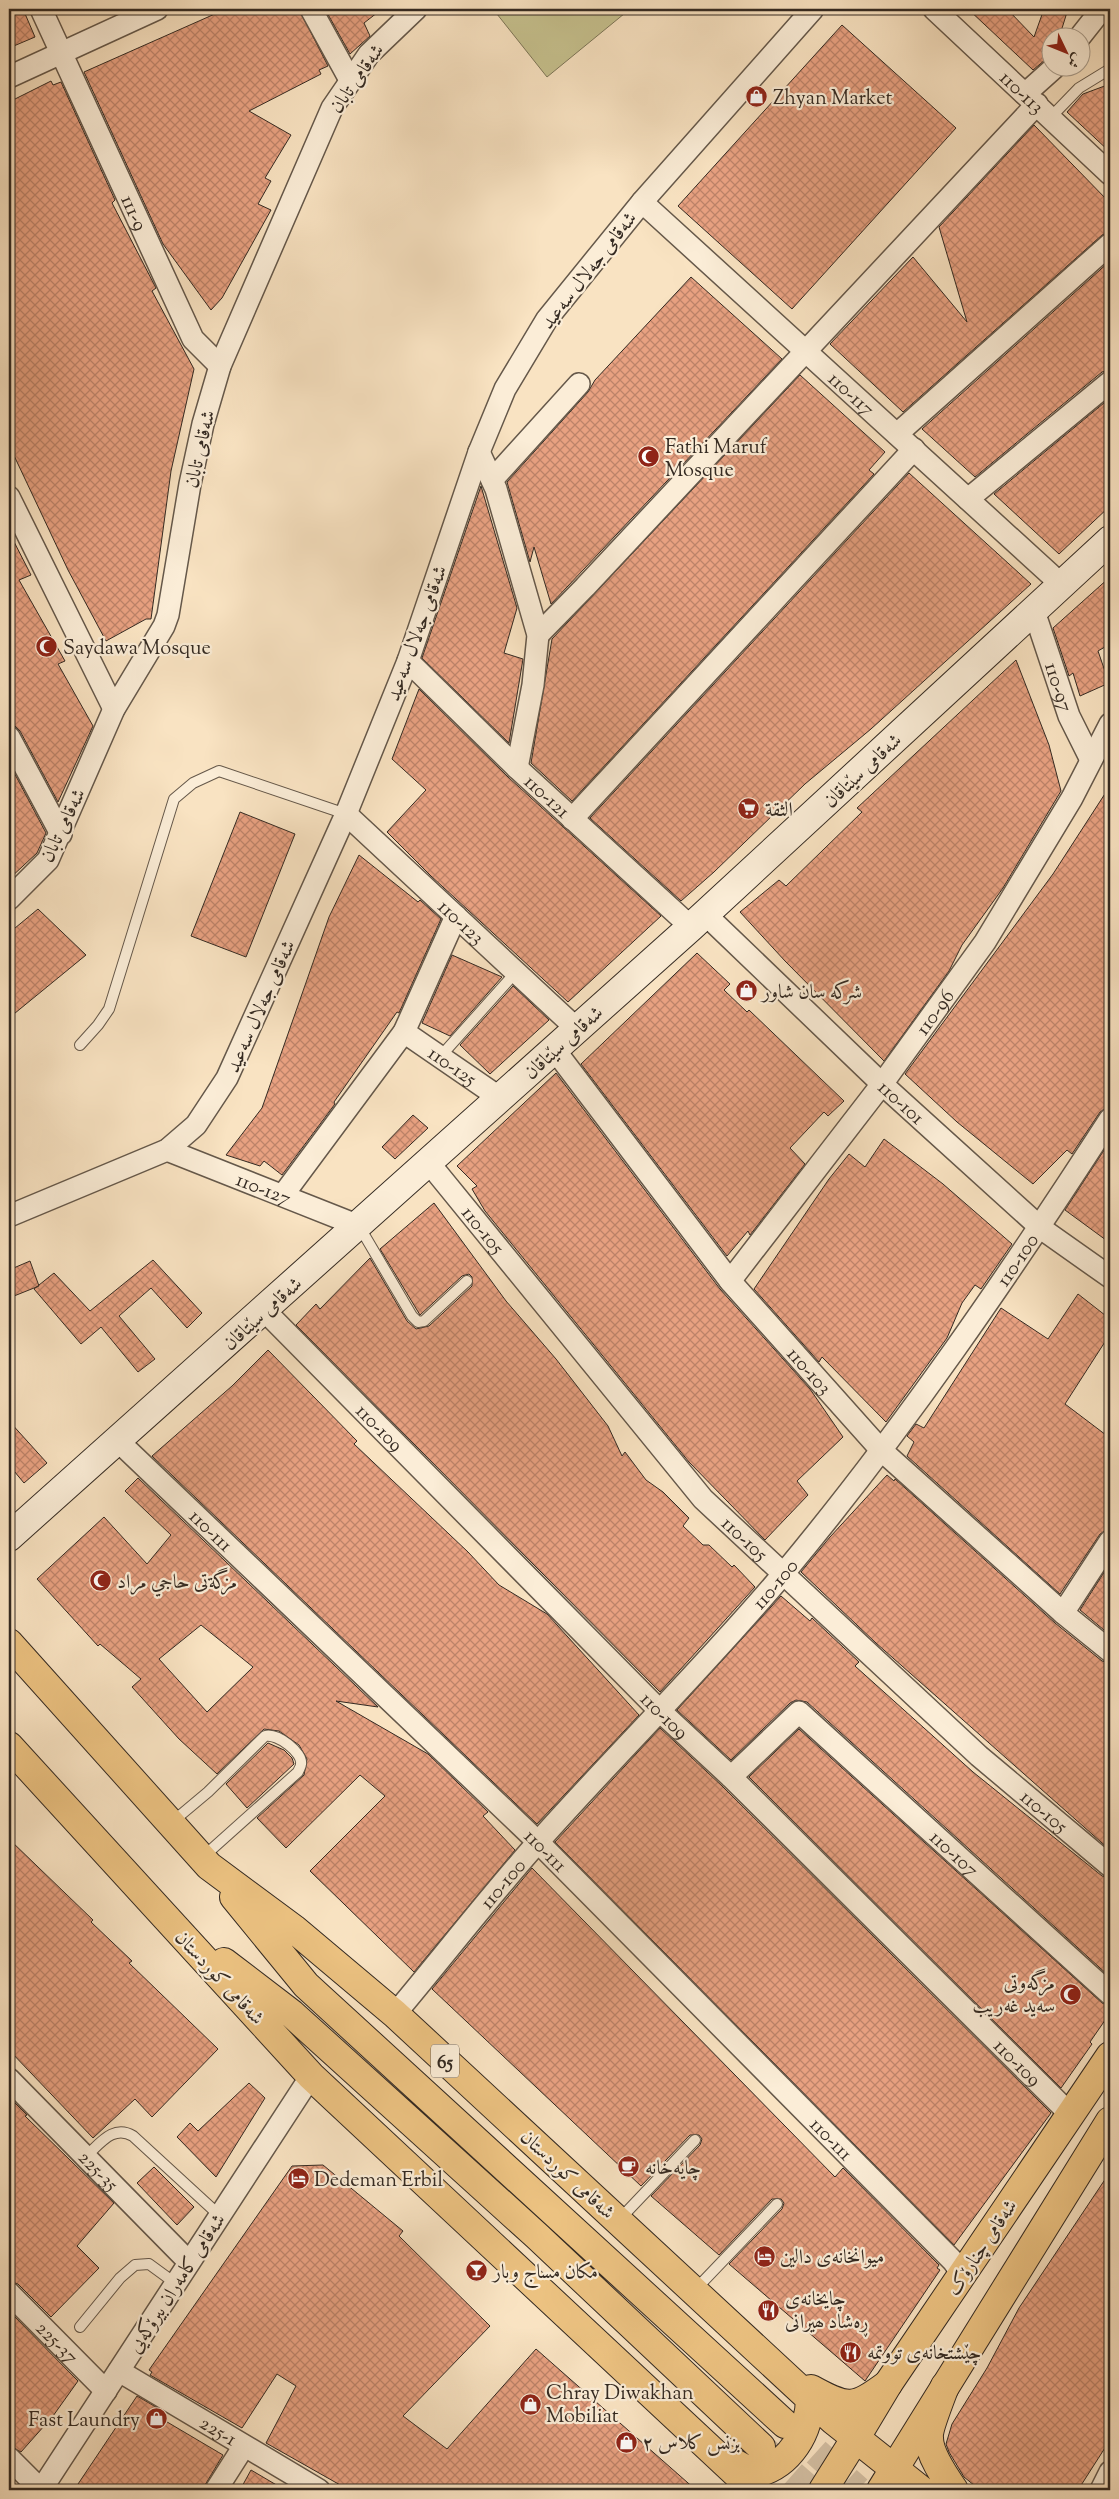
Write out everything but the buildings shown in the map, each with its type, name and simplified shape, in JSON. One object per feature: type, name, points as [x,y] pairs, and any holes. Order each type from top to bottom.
[{"type":"main road","name":"شەقامی سێتاقان","points":[[9,1538],[698,921],[1110,540]]},
{"type":"main road","name":"شەقامی کوردستان","points":[[9,1643],[205,1862],[306,1985],[785,2424]]},
{"type":"main road","name":"شەقامی کوردستان","points":[[9,1746],[311,2076],[754,2490]]},
{"type":"main road","name":"شەقامی کوردستان","points":[[205,1862],[294,1928],[395,2014],[855,2439],[887,2479],[921,2490]]},
{"type":"main road","name":"شەقامی کوردستان","points":[[165,1917],[292,2014],[537,2236],[761,2447]]},
{"type":"main road","name":"شەقامی چنارۆک","points":[[823,2490],[888,2384],[1110,2056]]},
{"type":"main road","name":"شەقامی چنارۆک","points":[[887,2479],[1110,2120]]},
{"type":"main road","points":[[787,2376],[844,2406],[866,2400],[888,2384]]},
{"type":"main road","points":[[945,2386],[928,2438],[937,2466],[944,2473],[954,2490]]},
{"type":"main road","points":[[704,2444],[742,2469],[754,2474],[766,2471],[778,2464],[797,2445],[809,2415],[810,2397]]},
{"type":"main road","points":[[704,2444],[733,2490]]},
{"type":"street","name":"111-9","points":[[41,9],[193,339],[220,366]]},
{"type":"street","points":[[9,77],[60,52],[158,9]]},
{"type":"street","points":[[311,9],[350,80]]},
{"type":"street","name":"شەقامی تابان","points":[[9,899],[44,865],[61,834],[114,708],[158,638],[168,615],[190,484],[220,366],[332,108],[369,54],[416,9]]},
{"type":"street","name":"شەقامی جەلال سەعید","points":[[9,1216],[167,1150],[196,1125],[228,1078],[346,814],[408,661],[479,452],[505,389],[547,319],[642,202],[813,9]]},
{"type":"street","name":"110-113","points":[[934,9],[1110,174]]},
{"type":"street","points":[[1087,28],[1102,9]]},
{"type":"street","points":[[538,635],[1037,105],[1049,78]]},
{"type":"street","name":"110-117","points":[[642,202],[1062,585]]},
{"type":"street","points":[[897,434],[1110,244]]},
{"type":"street","points":[[968,499],[1110,382]]},
{"type":"street","points":[[492,480],[580,384]]},
{"type":"street","points":[[572,819],[914,450]]},
{"type":"street","points":[[479,452],[492,480],[538,635],[533,685],[517,768]]},
{"type":"street","points":[[9,497],[114,708]]},
{"type":"street","name":"110-97","points":[[1034,611],[1069,716],[1091,760]]},
{"type":"street","name":"110-121","points":[[408,661],[572,819],[698,921]]},
{"type":"street","name":"110-96","points":[[730,1281],[882,1084],[984,942],[1072,798],[1110,726]]},
{"type":"street","points":[[9,737],[61,834]]},
{"type":"street","name":"110-123","points":[[346,814],[577,1029]]},
{"type":"street","points":[[283,1194],[404,1032],[456,916]]},
{"type":"street","name":"110-101","points":[[698,921],[1040,1227],[1110,1277]]},
{"type":"street","name":"110-125","points":[[404,1032],[500,1098]]},
{"type":"street","name":"110-103","points":[[554,1049],[730,1281],[881,1450],[1063,1613],[1110,1651]]},
{"type":"street","name":"110-100","points":[[395,2014],[538,1842],[661,1712],[784,1573],[881,1450],[1040,1227],[1110,1119]]},
{"type":"street","name":"110-127","points":[[167,1150],[283,1194],[359,1226]]},
{"type":"street","name":"110-105","points":[[429,1163],[703,1499],[979,1756],[1110,1866]]},
{"type":"street","name":"110-109","points":[[264,1310],[661,1712],[731,1777],[1071,2115]]},
{"type":"street","name":"110-111","points":[[118,1441],[538,1842],[953,2261],[962,2274]]},
{"type":"street","points":[[1063,1613],[1110,1541]]},
{"type":"street","name":"110-107","points":[[731,1777],[799,1712],[1110,1994]]},
{"type":"street","name":"شه‌قامی كامەران بیرۆكەیی","points":[[41,2490],[311,2076]]},
{"type":"street","name":"225-35","points":[[9,2079],[189,2262]]},
{"type":"street","name":"225-37","points":[[9,2292],[106,2391]]},
{"type":"street","name":"225-1","points":[[119,2371],[319,2490]]},
{"type":"street","points":[[216,2490],[244,2446]]},
{"type":"street","points":[[9,2458],[41,2490]]},
{"type":"street","points":[[1101,2490],[1110,2472]]},
{"type":"lane","points":[[1037,105],[1079,88],[1110,69]]},
{"type":"lane","points":[[80,1045],[109,1009],[174,799],[193,783],[219,771],[346,814]]},
{"type":"lane","points":[[440,1057],[516,972]]},
{"type":"lane","points":[[359,1226],[412,1316],[418,1322],[424,1321],[467,1281]]},
{"type":"lane","points":[[170,1824],[208,1792],[266,1736],[272,1734],[280,1738],[300,1757],[302,1764],[298,1772],[205,1862]]},
{"type":"lane","points":[[85,2156],[113,2132],[124,2130],[133,2136],[219,2215]]},
{"type":"lane","points":[[618,2220],[695,2140]]},
{"type":"lane","points":[[694,2290],[777,2204]]},
{"type":"lane","points":[[80,2327],[120,2278],[135,2265],[149,2264],[175,2283]]},
{"type":"shaded area","points":[[493,9],[630,9],[547,77]]},
{"type":"tunnel","points":[[785,2424],[858,2490]]},
{"type":"tunnel","points":[[761,2447],[810,2490]]},
{"type":"place","name":"Zhyan Market","points":[[757,97]]},
{"type":"place","name":"Fathi Maruf Mosque","points":[[649,457]]},
{"type":"place","name":"Saydawa Mosque","points":[[47,647]]},
{"type":"place","name":"الثقة","points":[[749,809]]},
{"type":"place","name":"شرکە سان شاور","points":[[746,991]]},
{"type":"place","name":"مزگةتی حاجي مراد","points":[[101,1581]]},
{"type":"place","name":"مزگەوتی سەید غەریب","points":[[1071,1994]]},
{"type":"place","name":"چایەخانە","points":[[629,2167]]},
{"type":"place","name":"Dedeman Erbil","points":[[298,2179]]},
{"type":"place","name":"میوانخانەی دالین","points":[[764,2256]]},
{"type":"place","name":"مكان مساج وبار","points":[[477,2271]]},
{"type":"place","name":"چایخانەی ڕەشاد ھیرانی","points":[[769,2310]]},
{"type":"place","name":"چێشتخانەی تووتمە","points":[[851,2352]]},
{"type":"place","name":"Chray Diwakhan Mobiliat","points":[[530,2404]]},
{"type":"place","name":"Fast Laundry","points":[[156,2419]]},
{"type":"place","name":"بزنس کلاس ٢","points":[[626,2442]]}]
